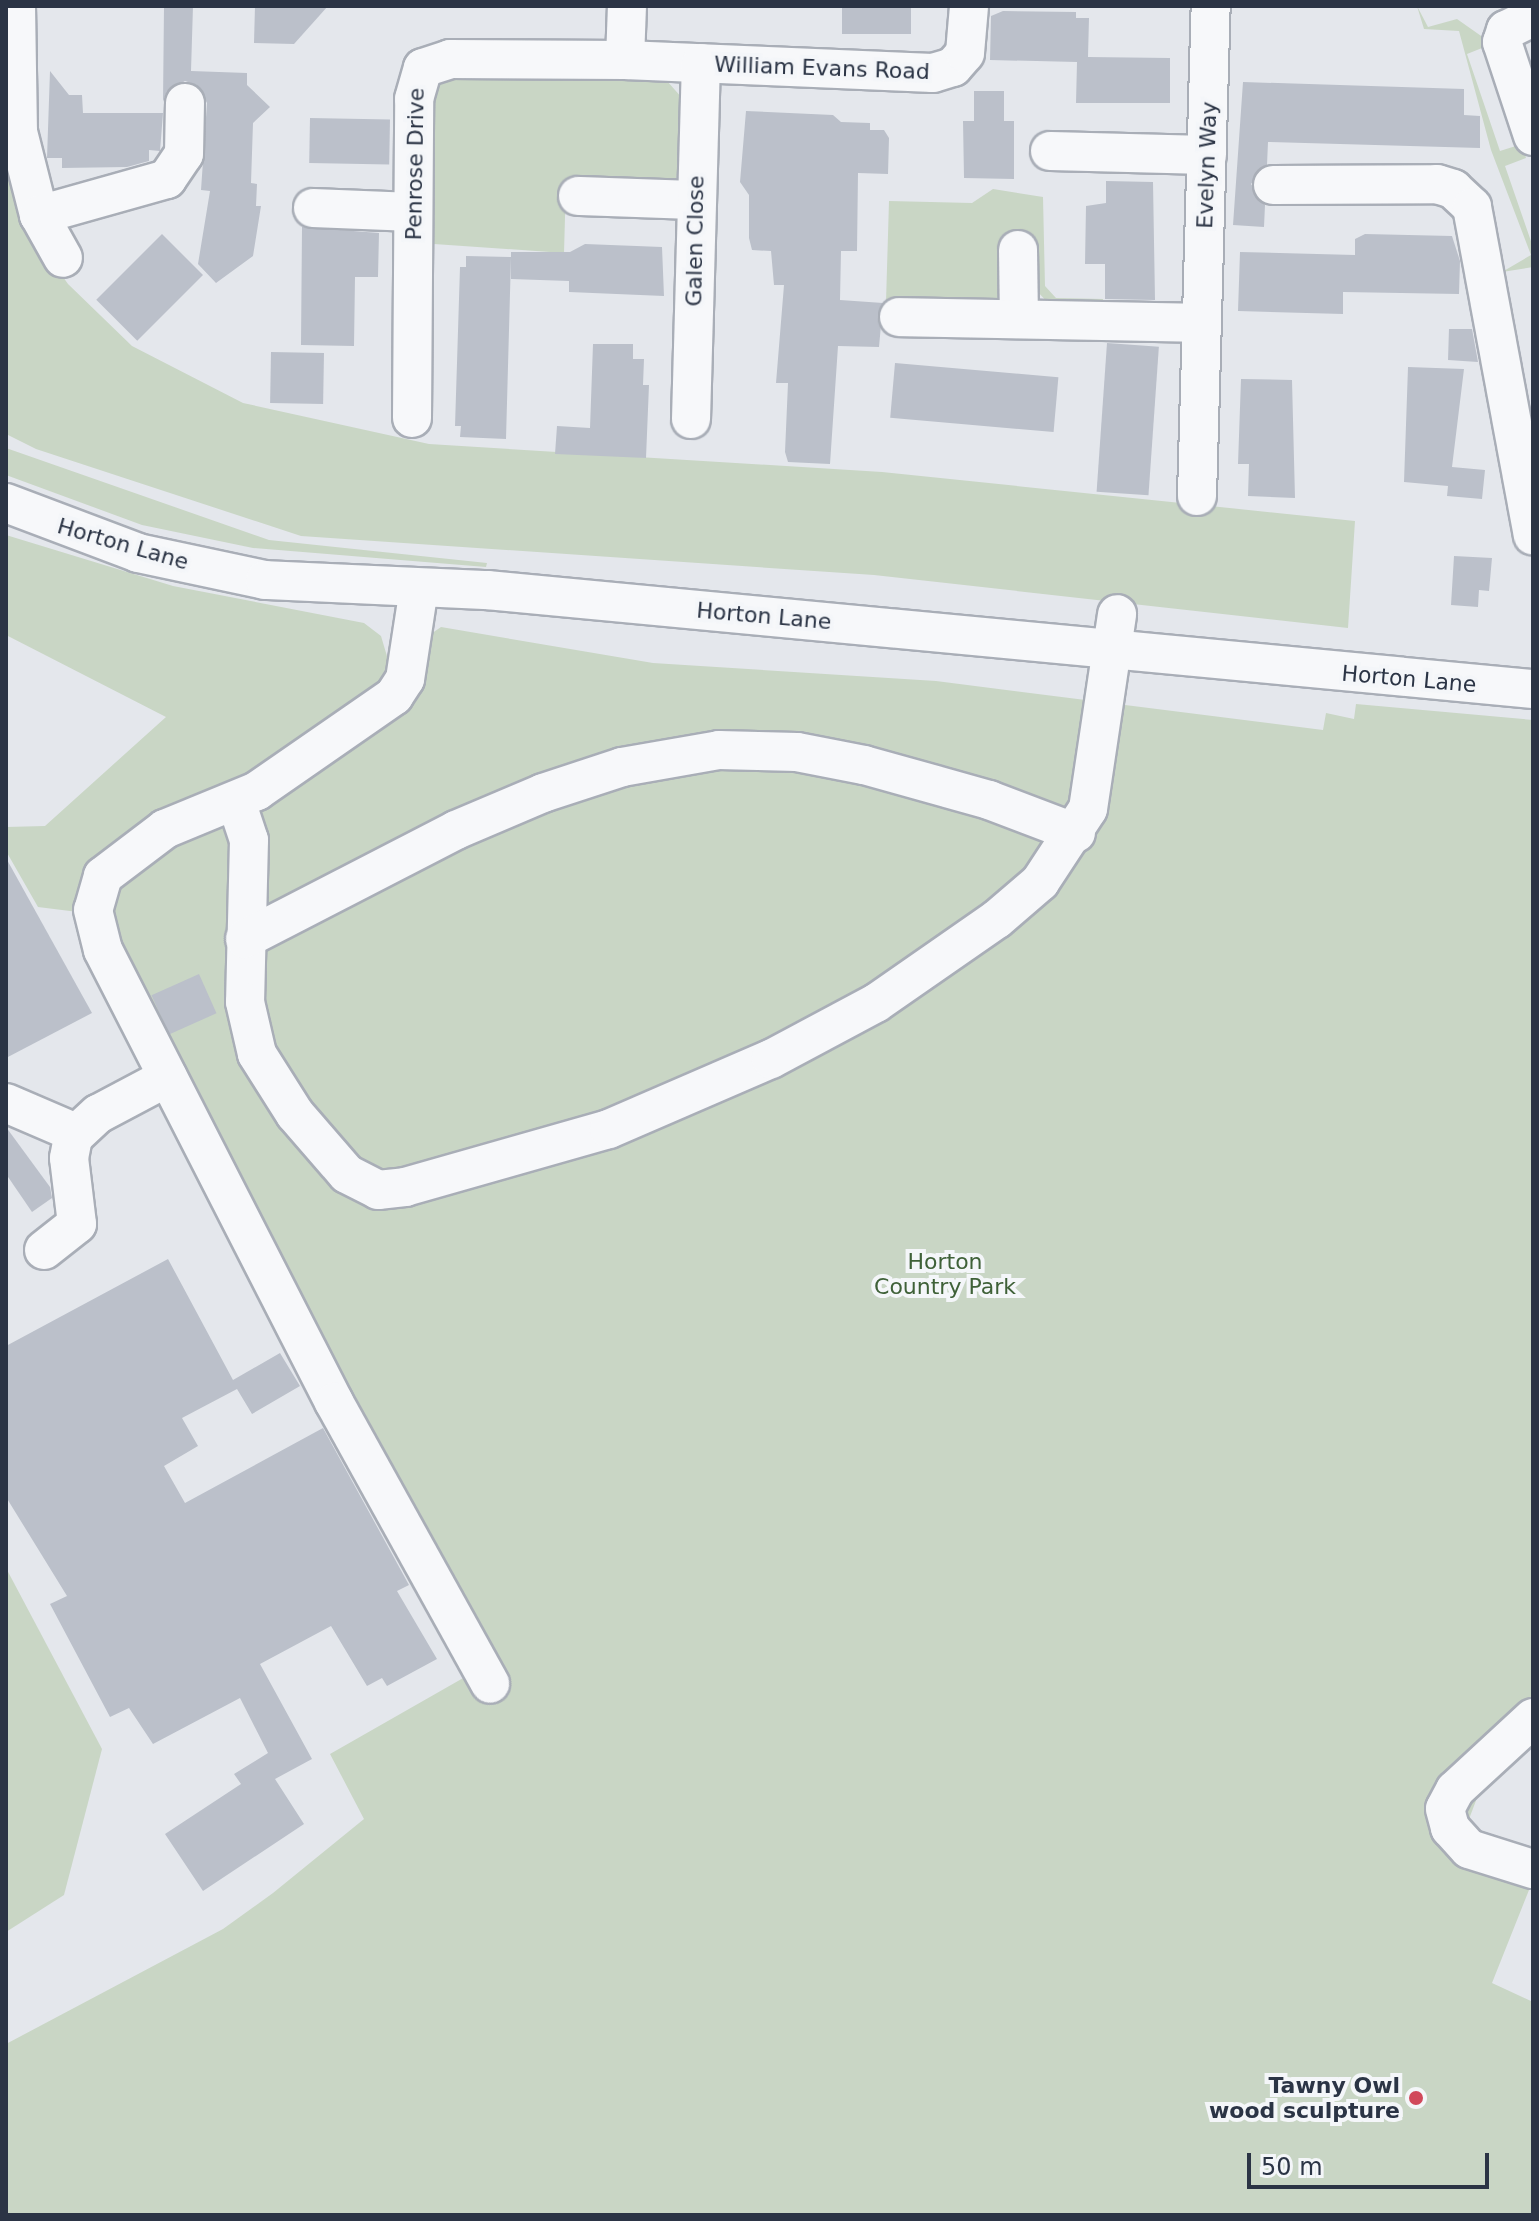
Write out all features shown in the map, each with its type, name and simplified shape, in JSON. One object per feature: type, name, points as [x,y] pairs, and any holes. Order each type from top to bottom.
[{"type":"street","points":[[16,6],[18,132],[39,215],[63,258]]},
{"type":"street","points":[[625,60],[627,6]]},
{"type":"street","name":"William Evans Road","points":[[625,60],[940,72],[965,53],[969,6]]},
{"type":"street","name":"Evelyn Way","points":[[1197,496],[1211,6]]},
{"type":"street","points":[[1526,19],[1506,30],[1503,48],[1533,136]]},
{"type":"street","name":"Penrose Drive","points":[[412,418],[414,99],[423,68],[450,59],[625,60]]},
{"type":"street","name":"Galen Close","points":[[691,419],[701,63]]},
{"type":"street","points":[[39,215],[167,179],[184,154],[185,103]]},
{"type":"street","points":[[1050,151],[1207,155]]},
{"type":"street","points":[[1273,185],[1437,184],[1472,207],[1533,535]]},
{"type":"street","points":[[578,196],[695,200]]},
{"type":"street","points":[[313,208],[413,212]]},
{"type":"street","points":[[1018,250],[1019,319]]},
{"type":"street","points":[[899,317],[1201,323]]},
{"type":"street","name":"Horton Lane","points":[[6,503],[138,553],[265,580],[1117,632],[1533,689]]},
{"type":"street","points":[[419,588],[405,679],[394,696],[236,801],[180,819],[109,870],[95,890],[103,950],[334,1402],[490,1684]]},
{"type":"street","points":[[236,801],[250,852],[245,939],[246,1017],[265,1070],[339,1166],[369,1187],[390,1190],[609,1129],[771,1059],[876,1003],[976,935],[1040,882],[1076,833],[1095,790],[1117,632]]},
{"type":"street","points":[[245,939],[456,830],[543,793],[622,767],[719,750],[797,752],[864,765],[989,800],[1076,833]]},
{"type":"street","points":[[44,1250],[77,1224],[69,1150],[76,1133],[112,1105],[168,1077]]},
{"type":"street","points":[[6,1103],[76,1133]]},
{"type":"street","points":[[1533,1718],[1455,1790],[1445,1809],[1450,1828],[1469,1849],[1533,1869]]},
{"type":"green space","points":[[1417,6],[1428,27],[1457,19],[1484,38],[1487,46],[1467,54],[1500,151],[1522,144],[1526,158],[1505,166],[1533,247],[1533,267],[1502,272],[1531,255],[1491,150],[1459,31],[1424,29]]},
{"type":"green space","points":[[455,74],[667,81],[683,99],[676,185],[566,182],[564,253],[434,244],[430,101],[437,84]]},
{"type":"green space","points":[[6,108],[56,267],[68,284],[132,346],[243,403],[429,444],[882,472],[1355,521],[1348,628],[874,575],[301,536],[36,449],[6,434]]},
{"type":"green space","points":[[993,189],[1043,197],[1045,286],[1056,298],[1103,299],[1102,309],[1052,307],[1035,289],[968,306],[886,302],[889,201],[972,203]]},
{"type":"green space","points":[[6,448],[269,540],[487,563],[486,567],[253,548],[142,525],[6,475]]},
{"type":"green space","name":"Horton Country Park","points":[[6,535],[173,586],[364,623],[381,636],[389,663],[441,627],[653,663],[936,681],[1323,730],[1326,713],[1354,719],[1356,704],[1533,720],[1533,1739],[1480,1790],[1466,1827],[1533,1880],[1492,1983],[1533,2002],[1533,2215],[6,2215],[6,2044],[223,1929],[273,1893],[364,1819],[330,1754],[472,1673],[78,912],[38,907],[6,851],[6,827],[45,826],[166,717],[6,635]]},
{"type":"green space","points":[[6,1568],[102,1749],[64,1895],[6,1932]]},
{"type":"building","points":[[164,6],[193,6],[191,71],[247,73],[247,85],[270,107],[253,123],[251,183],[257,184],[256,206],[261,206],[253,256],[216,283],[198,264],[210,191],[201,190],[207,103],[197,85],[185,81],[167,91],[163,102]]},
{"type":"building","points":[[255,6],[328,6],[294,44],[254,43]]},
{"type":"building","points":[[842,6],[911,6],[911,34],[842,34]]},
{"type":"building","points":[[1003,11],[1076,12],[1076,18],[1089,18],[1088,57],[1170,58],[1170,103],[1076,103],[1077,62],[990,60],[991,16]]},
{"type":"building","points":[[50,71],[69,95],[82,95],[83,113],[163,113],[160,151],[149,150],[149,161],[127,167],[62,168],[62,158],[47,158]]},
{"type":"building","points":[[1243,82],[1464,89],[1464,115],[1480,116],[1480,148],[1268,142],[1267,165],[1251,184],[1265,205],[1264,227],[1233,225]]},
{"type":"building","points":[[974,91],[1004,91],[1004,121],[1014,121],[1014,179],[964,178],[963,121],[974,121]]},
{"type":"building","points":[[746,111],[833,115],[841,122],[870,123],[870,130],[884,130],[889,138],[888,174],[858,173],[857,251],[841,251],[840,300],[883,303],[879,347],[838,346],[830,464],[788,462],[785,452],[788,383],[776,383],[784,285],[774,285],[771,251],[752,250],[749,238],[749,195],[740,182]]},
{"type":"building","points":[[310,118],[390,119],[389,164],[309,163]]},
{"type":"building","points":[[1106,181],[1153,182],[1155,300],[1105,299],[1105,264],[1085,264],[1086,206],[1106,203]]},
{"type":"building","points":[[302,227],[379,233],[378,277],[355,277],[354,346],[301,345]]},
{"type":"building","points":[[162,234],[203,275],[137,341],[96,300]]},
{"type":"building","points":[[1365,234],[1452,236],[1460,261],[1459,294],[1343,292],[1343,314],[1238,311],[1240,252],[1355,255],[1355,239]]},
{"type":"building","points":[[585,244],[662,247],[664,296],[569,292],[569,281],[511,279],[511,252],[570,252]]},
{"type":"building","points":[[466,256],[511,257],[506,439],[460,437],[461,426],[455,426],[460,267],[466,267]]},
{"type":"building","points":[[1449,329],[1472,329],[1478,362],[1448,360]]},
{"type":"building","points":[[1107,343],[1159,347],[1148,495],[1097,492]]},
{"type":"building","points":[[593,344],[633,344],[633,359],[644,359],[643,385],[649,385],[646,458],[555,454],[557,426],[590,428]]},
{"type":"building","points":[[271,352],[324,353],[323,404],[270,403]]},
{"type":"building","points":[[895,363],[1058,377],[1054,432],[890,418]]},
{"type":"building","points":[[1408,367],[1464,369],[1452,467],[1485,470],[1482,499],[1447,496],[1448,486],[1404,482]]},
{"type":"building","points":[[1241,379],[1292,380],[1295,498],[1248,496],[1249,464],[1238,464]]},
{"type":"building","points":[[1454,556],[1492,558],[1489,591],[1479,590],[1478,607],[1451,605]]},
{"type":"building","points":[[6,858],[92,1013],[6,1058]]},
{"type":"building","points":[[199,974],[216,1013],[169,1034],[151,995]]},
{"type":"building","points":[[6,1127],[50,1187],[52,1198],[32,1212],[6,1174]]},
{"type":"building","points":[[168,1259],[233,1380],[280,1353],[300,1386],[252,1414],[237,1389],[182,1418],[198,1446],[164,1466],[185,1503],[323,1428],[409,1585],[397,1591],[437,1659],[387,1686],[382,1678],[367,1686],[331,1626],[260,1664],[312,1759],[275,1779],[304,1824],[203,1891],[165,1834],[241,1784],[234,1774],[268,1753],[240,1698],[153,1744],[129,1708],[110,1717],[50,1604],[67,1596],[6,1497],[6,1346]]},
{"type":"place","name":"Tawny Owl wood sculpture","points":[[1416,2098]]}]
